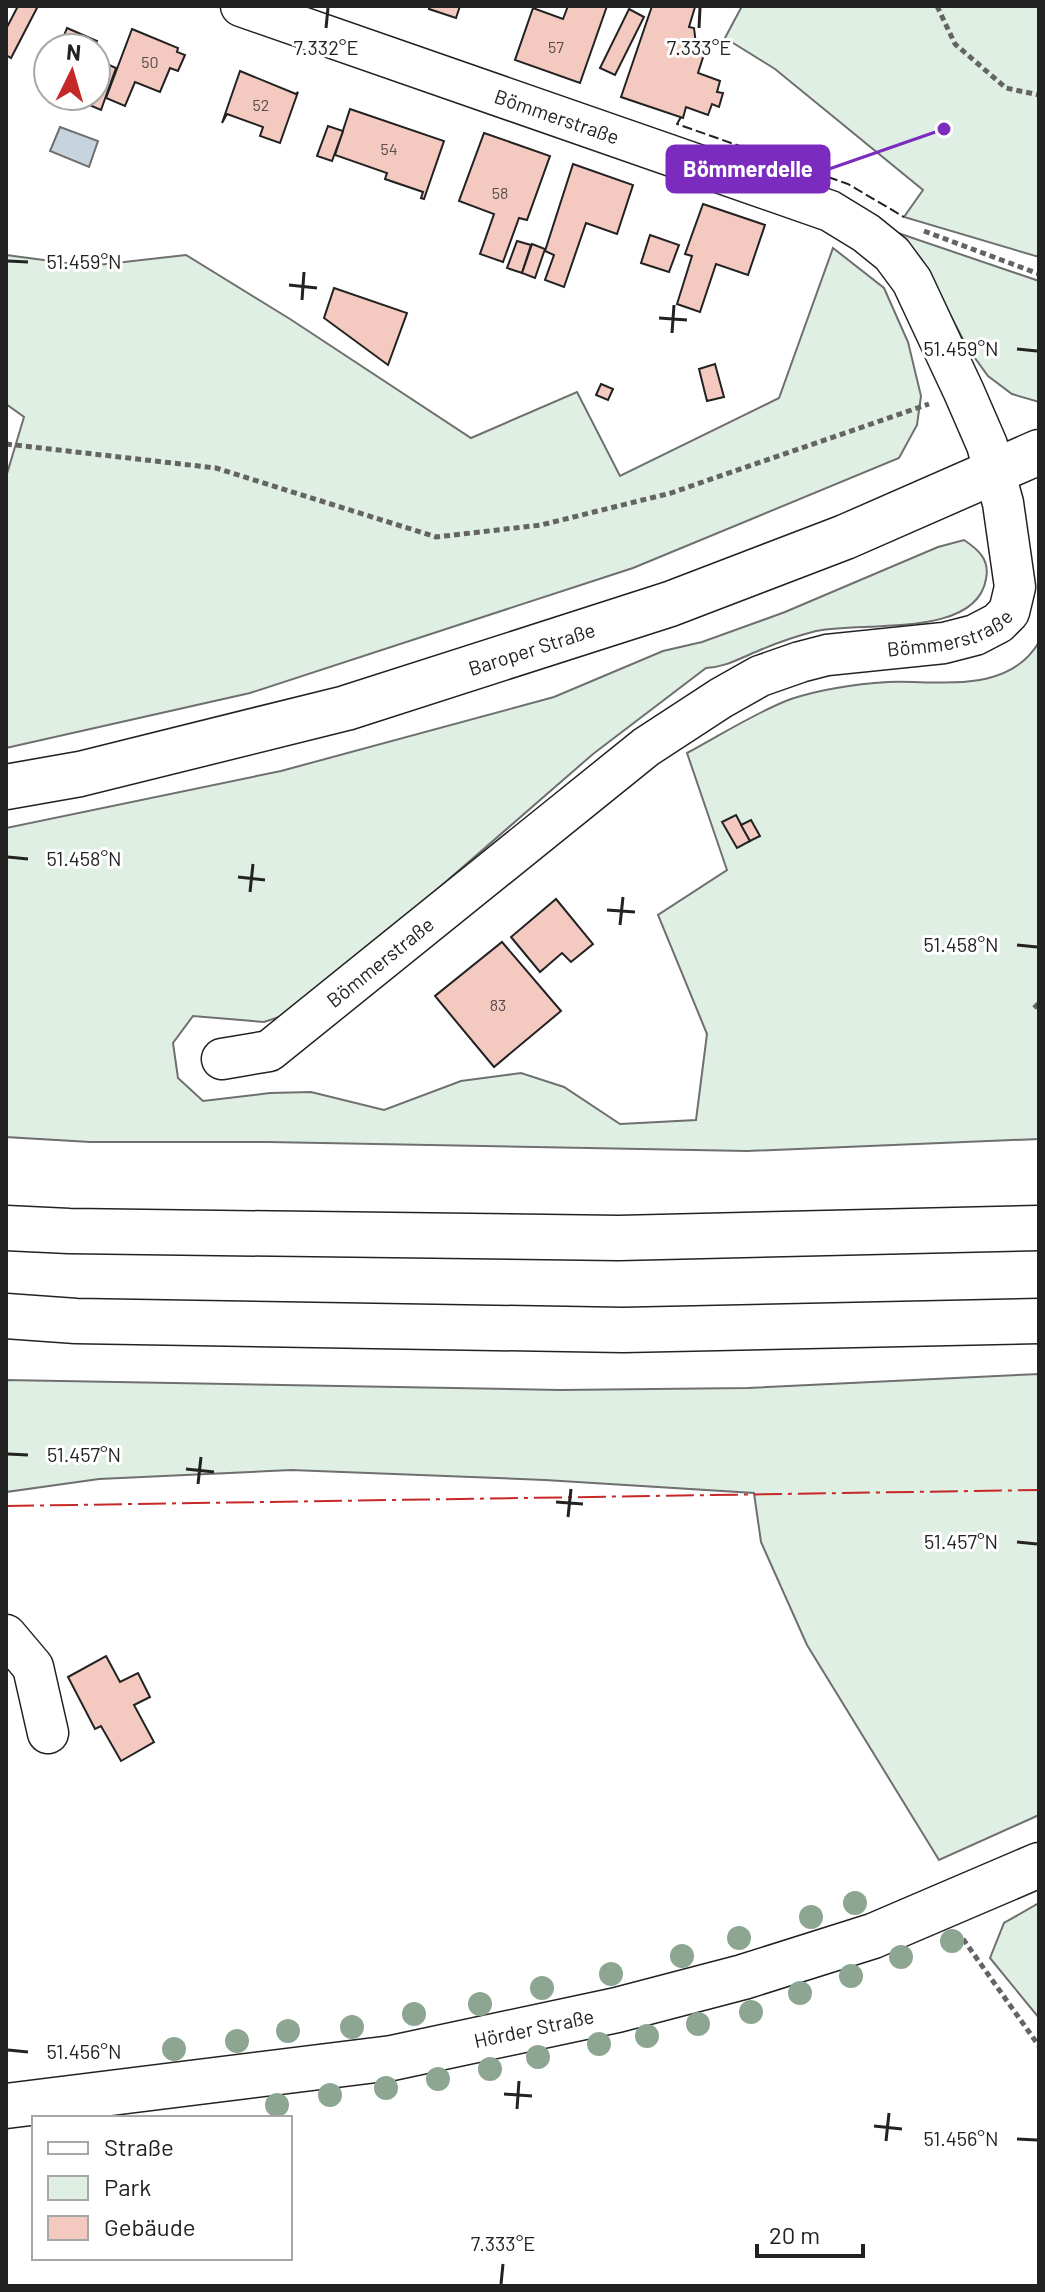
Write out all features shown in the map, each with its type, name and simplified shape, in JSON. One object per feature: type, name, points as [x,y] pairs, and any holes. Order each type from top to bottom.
[{"type":"main road","name":"Baroper Straße","points":[[6,787],[80,774],[346,708],[670,604],[845,537],[1039,452]]},
{"type":"main road","points":[[6,1228],[619,1238],[1039,1228]]},
{"type":"main road","points":[[6,1316],[76,1321],[623,1330],[1039,1321]]},
{"type":"main road","name":"Hörder Straße","points":[[6,2106],[392,2058],[572,2020],[743,1977],[873,1936],[1039,1865]]},
{"type":"street","name":"Bömmerstraße","points":[[222,1059],[269,1051],[646,747],[760,676],[827,655],[944,643],[975,635],[998,623],[1009,612],[1015,587],[1003,503],[987,445],[912,281],[892,254],[866,233],[830,211],[241,6]]},
{"type":"street","points":[[6,1635],[33,1667],[48,1733]]},
{"type":"path","points":[[937,6],[955,44],[1006,88],[1039,95]]},
{"type":"path","points":[[910,227],[1039,274]]},
{"type":"path","points":[[6,444],[216,468],[436,537],[541,525],[671,493],[964,392]]},
{"type":"path","points":[[940,1908],[1039,2044]]},
{"type":"green space","points":[[742,6],[1039,6],[1039,257],[904,217],[923,190],[775,69],[725,38]]},
{"type":"green space","points":[[898,233],[1039,281],[1039,402],[1012,394],[988,376],[967,347],[921,259]]},
{"type":"green space","points":[[833,248],[884,288],[908,342],[921,396],[917,425],[899,458],[633,568],[250,693],[6,748],[6,477],[24,417],[6,404],[6,255],[89,266],[186,255],[471,438],[577,392],[620,476],[779,398]]},
{"type":"green space","points":[[964,540],[982,556],[987,572],[978,598],[962,611],[914,624],[816,631],[779,642],[726,664],[706,668],[593,754],[297,1011],[264,1022],[193,1016],[173,1043],[178,1078],[203,1101],[270,1093],[311,1092],[384,1110],[461,1081],[521,1073],[564,1087],[620,1124],[696,1120],[707,1034],[658,915],[727,870],[687,753],[791,699],[863,684],[971,681],[991,677],[1010,670],[1026,659],[1039,642],[1039,1139],[747,1151],[268,1142],[90,1142],[6,1137],[6,828],[281,771],[554,697],[663,651],[702,642],[785,612],[938,547]]},
{"type":"green space","points":[[1039,1374],[1039,1815],[939,1860],[807,1645],[761,1542],[754,1493],[545,1480],[291,1470],[99,1479],[6,1492],[6,1380],[560,1390],[748,1388]]},
{"type":"green space","points":[[1039,1903],[1039,2018],[990,1958],[1004,1923]]},
{"type":"shaded area","points":[[60,127],[98,141],[89,167],[50,151]]},
{"type":"building","points":[[18,6],[38,6],[11,58],[6,55],[6,29]]},
{"type":"building","points":[[430,6],[460,6],[456,18],[429,9]]},
{"type":"building","points":[[568,6],[607,6],[580,83],[515,60],[533,8],[563,19]]},
{"type":"building","points":[[652,6],[695,7],[689,27],[694,28],[696,44],[706,48],[698,73],[720,81],[717,92],[723,93],[719,107],[712,104],[708,115],[686,107],[683,118],[621,97]]},
{"type":"building","points":[[629,9],[644,17],[615,75],[600,68]]},
{"type":"building","points":[[132,29],[178,48],[177,52],[185,55],[178,71],[170,68],[160,92],[135,82],[125,106],[112,101],[112,82]]},
{"type":"building","points":[[240,71],[296,94],[298,92],[280,143],[260,136],[263,127],[227,114],[222,123]]},
{"type":"building","points":[[350,109],[444,141],[424,199],[421,198],[423,192],[385,179],[387,173],[335,155]]},
{"type":"building","points":[[328,126],[343,131],[332,161],[317,156]]},
{"type":"building","points":[[484,133],[550,156],[527,220],[519,218],[503,262],[480,254],[494,214],[459,201]]},
{"type":"building","points":[[573,164],[633,185],[617,234],[586,223],[564,287],[545,280],[554,255],[545,251]]},
{"type":"building","points":[[703,204],[765,225],[748,275],[716,264],[700,312],[677,304],[692,256],[685,254]]},
{"type":"building","points":[[650,235],[679,245],[669,272],[641,263]]},
{"type":"building","points":[[517,241],[531,245],[522,273],[507,268]]},
{"type":"building","points":[[532,244],[545,249],[535,278],[522,273]]},
{"type":"building","points":[[334,288],[407,313],[388,365],[324,318]]},
{"type":"building","points":[[715,364],[724,397],[707,401],[699,369]]},
{"type":"building","points":[[601,384],[613,389],[608,400],[596,395]]},
{"type":"building","points":[[736,815],[750,841],[737,848],[722,822]]},
{"type":"building","points":[[751,820],[760,836],[750,841],[741,825]]},
{"type":"building","points":[[556,899],[593,944],[571,962],[562,953],[540,972],[511,937]]},
{"type":"building","points":[[502,942],[561,1011],[494,1067],[435,996]]},
{"type":"building","points":[[106,1656],[120,1682],[138,1673],[150,1697],[134,1705],[154,1742],[121,1761],[101,1726],[95,1729],[68,1677]]},
{"type":"fence","points":[[681,117],[677,124],[848,184],[904,217]]},
{"type":"power","points":[[6,1506],[1039,1490]]},
{"type":"place","name":"Bömmerdelle","points":[[944,129]]}]
